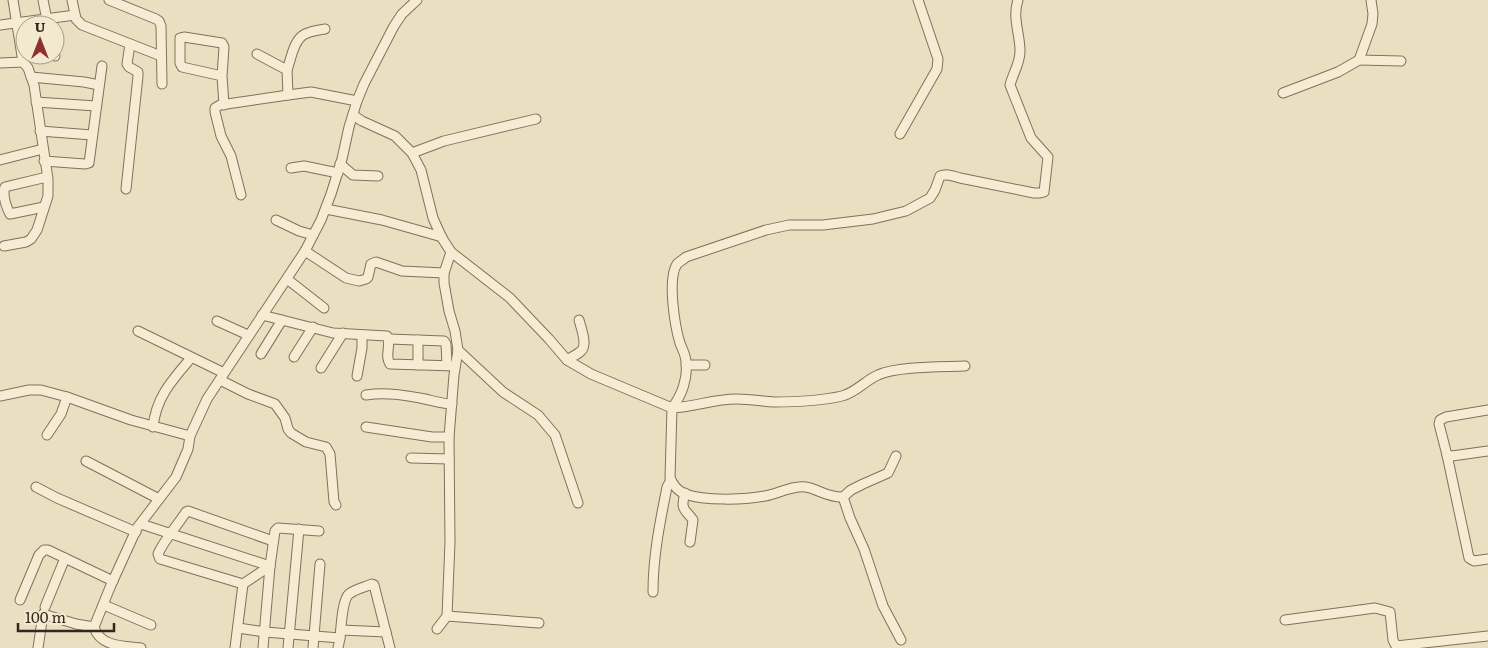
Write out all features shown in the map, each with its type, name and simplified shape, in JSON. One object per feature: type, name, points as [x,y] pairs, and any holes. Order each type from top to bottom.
[{"type":"street","points":[[13,0],[16,15]]},
{"type":"street","points":[[44,0],[46,15]]},
{"type":"street","points":[[72,0],[75,14],[82,25],[161,56]]},
{"type":"street","points":[[109,0],[156,18],[159,21],[161,26],[162,84]]},
{"type":"street","points":[[141,648],[107,643],[98,637],[94,627],[113,581],[136,532],[176,477],[188,449],[190,436],[207,399],[305,251],[326,209],[357,101],[364,84],[394,26],[402,14],[417,0]]},
{"type":"street","points":[[900,134],[938,63],[918,0]]},
{"type":"street","points":[[896,456],[888,473],[857,487],[843,497],[828,496],[810,488],[799,486],[767,496],[746,499],[713,498],[684,493],[674,486],[670,478],[672,408],[677,402],[684,386],[686,364],[674,315],[672,281],[677,265],[686,257],[766,230],[789,225],[823,225],[874,219],[906,211],[930,198],[942,175],[951,175],[1034,193],[1044,192],[1048,157],[1031,138],[1010,85],[1020,60],[1015,13],[1018,0]]},
{"type":"street","points":[[1283,93],[1338,72],[1359,60],[1372,24],[1371,0]]},
{"type":"street","points":[[65,17],[75,14]]},
{"type":"street","points":[[0,25],[15,22]]},
{"type":"street","points":[[288,95],[287,70],[297,42],[304,34],[325,29]]},
{"type":"street","points":[[222,76],[182,66],[180,62],[180,38],[222,43],[224,47],[222,76],[224,105]]},
{"type":"street","points":[[126,189],[138,76],[138,72],[127,64],[130,44]]},
{"type":"street","points":[[257,54],[287,70]]},
{"type":"street","points":[[1359,60],[1401,61]]},
{"type":"street","points":[[0,63],[15,62]]},
{"type":"street","points":[[4,246],[26,242],[31,239],[37,230],[48,196],[36,102],[31,77],[26,65]]},
{"type":"street","points":[[44,161],[89,163],[102,66]]},
{"type":"street","points":[[31,77],[99,84]]},
{"type":"street","points":[[241,195],[231,156],[221,136],[215,108],[311,92],[357,101]]},
{"type":"street","points":[[36,102],[96,106]]},
{"type":"street","points":[[353,115],[395,136],[412,153],[421,170],[433,218],[451,252],[510,298],[567,360],[591,374],[672,408],[686,408],[714,400],[736,399],[773,402],[824,400],[846,396],[878,374],[902,370],[965,366]]},
{"type":"street","points":[[412,153],[444,141],[536,119]]},
{"type":"street","points":[[40,131],[92,135]]},
{"type":"street","points":[[0,160],[42,149]]},
{"type":"street","points":[[291,168],[304,166],[339,169],[353,175],[378,176]]},
{"type":"street","points":[[44,208],[10,214],[5,201],[4,190],[5,187],[47,177]]},
{"type":"street","points":[[326,209],[382,220],[442,236]]},
{"type":"street","points":[[276,220],[313,235]]},
{"type":"street","points":[[305,251],[346,278],[355,281],[366,279],[371,264],[376,262],[402,271],[444,273]]},
{"type":"street","points":[[451,252],[444,273],[446,300],[455,331],[458,350],[451,366]]},
{"type":"street","points":[[287,278],[324,308]]},
{"type":"street","points":[[262,315],[333,332],[444,342],[446,344],[451,366],[452,404],[449,438],[450,542],[447,616],[436,629]]},
{"type":"street","points":[[261,354],[282,320]]},
{"type":"street","points":[[567,360],[583,349],[584,342],[579,320]]},
{"type":"street","points":[[217,321],[248,336]]},
{"type":"street","points":[[294,357],[313,327]]},
{"type":"street","points":[[138,331],[191,358],[248,394],[275,404],[285,418],[291,433],[306,442],[326,447],[330,454],[334,502],[336,505]]},
{"type":"street","points":[[321,368],[343,333]]},
{"type":"street","points":[[353,376],[360,358],[362,334]]},
{"type":"street","points":[[389,338],[387,359],[390,364],[451,366]]},
{"type":"street","points":[[418,340],[418,365]]},
{"type":"street","points":[[458,350],[503,392],[538,416],[555,435],[578,504]]},
{"type":"street","points":[[153,426],[158,404],[170,382],[191,358]]},
{"type":"street","points":[[686,364],[704,365]]},
{"type":"street","points":[[0,396],[29,390],[40,390],[190,436]]},
{"type":"street","points":[[366,395],[388,393],[426,399],[443,404],[452,404]]},
{"type":"street","points":[[47,435],[61,414],[67,397]]},
{"type":"street","points":[[1488,410],[1446,417],[1440,420],[1439,424],[1469,558],[1474,561],[1488,559]]},
{"type":"street","points":[[366,428],[449,438]]},
{"type":"street","points":[[1447,455],[1488,451]]},
{"type":"street","points":[[411,458],[450,459]]},
{"type":"street","points":[[86,461],[159,499]]},
{"type":"street","points":[[653,592],[653,566],[657,536],[667,486],[671,480]]},
{"type":"street","points":[[36,487],[136,532]]},
{"type":"street","points":[[684,493],[682,501],[683,510],[693,520],[690,542]]},
{"type":"street","points":[[843,497],[884,606],[901,640]]},
{"type":"street","points":[[242,584],[159,558],[158,553],[188,511],[273,541]]},
{"type":"street","points":[[141,524],[270,566]]},
{"type":"street","points":[[263,648],[275,531],[277,528],[319,531]]},
{"type":"street","points":[[288,648],[299,529]]},
{"type":"street","points":[[20,600],[41,552],[44,550],[48,550],[113,581]]},
{"type":"street","points":[[45,607],[65,558]]},
{"type":"street","points":[[313,648],[320,564]]},
{"type":"street","points":[[242,584],[270,566]]},
{"type":"street","points":[[235,648],[242,584]]},
{"type":"street","points":[[338,648],[347,596],[372,584],[374,585],[390,648]]},
{"type":"street","points":[[104,605],[150,625]]},
{"type":"street","points":[[1284,620],[1375,608],[1390,612],[1393,640],[1396,646],[1488,636]]},
{"type":"street","points":[[38,648],[43,614],[76,624],[94,627]]},
{"type":"street","points":[[447,616],[539,623]]},
{"type":"street","points":[[238,628],[265,632],[314,635],[386,632]]}]
